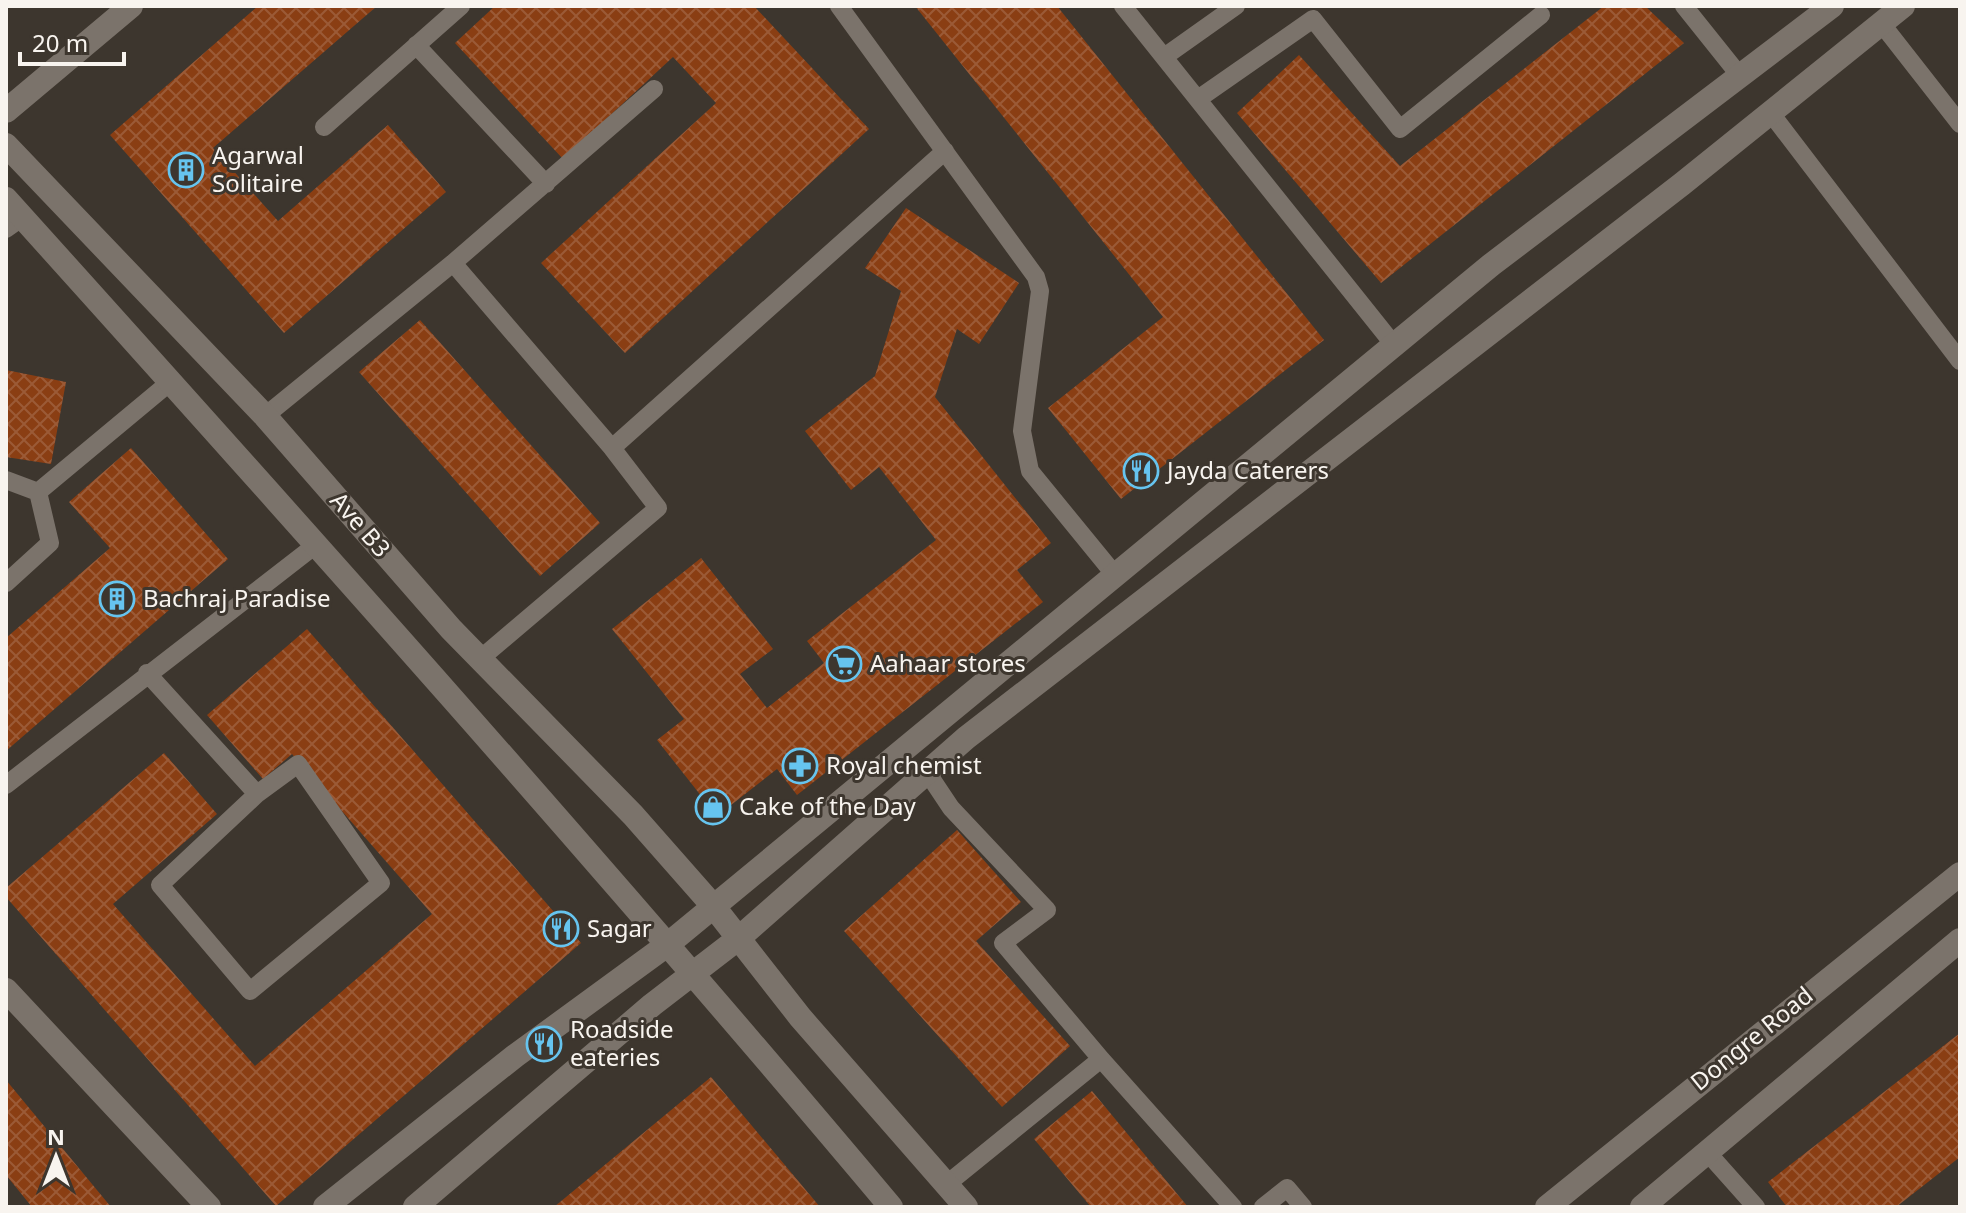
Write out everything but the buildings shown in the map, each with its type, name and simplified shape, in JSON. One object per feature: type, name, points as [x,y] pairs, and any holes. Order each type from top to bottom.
[{"type":"street","points":[[6,111],[131,6]]},
{"type":"street","points":[[325,1207],[515,1056],[667,945],[1491,265],[1832,6]]},
{"type":"street","points":[[415,1207],[652,1005],[739,938],[927,772],[1903,6]]},
{"type":"street","name":"Ave B3","points":[[6,145],[265,416],[480,659],[633,815],[714,907],[800,1017],[966,1207]]},
{"type":"street","name":"Ave B3","points":[[6,199],[14,223],[169,383],[317,544],[695,974],[891,1207]]},
{"type":"street","name":"Dongre Road","points":[[1547,1207],[1960,874]]},
{"type":"street","points":[[1642,1207],[1960,940]]},
{"type":"street","points":[[6,990],[209,1207]]},
{"type":"lane","points":[[324,127],[461,6]]},
{"type":"lane","points":[[839,6],[1036,277],[1040,291],[1022,431],[1030,471],[1115,575]]},
{"type":"lane","points":[[1123,6],[1394,345]]},
{"type":"lane","points":[[1164,57],[1236,6]]},
{"type":"lane","points":[[1684,6],[1740,76]]},
{"type":"lane","points":[[1198,99],[1313,19],[1400,129],[1541,15]]},
{"type":"lane","points":[[1881,23],[1960,124]]},
{"type":"lane","points":[[416,45],[546,184]]},
{"type":"lane","points":[[265,416],[453,263],[654,89]]},
{"type":"lane","points":[[1770,112],[1960,361]]},
{"type":"lane","points":[[612,448],[945,151]]},
{"type":"lane","points":[[453,263],[612,448],[658,508],[480,659]]},
{"type":"lane","points":[[38,492],[169,383]]},
{"type":"lane","points":[[6,480],[38,492]]},
{"type":"lane","points":[[6,583],[50,543],[38,492]]},
{"type":"lane","points":[[6,785],[317,544]]},
{"type":"lane","points":[[147,673],[257,794]]},
{"type":"lane","points":[[298,764],[381,883],[250,991],[160,885],[257,794],[298,764]]},
{"type":"lane","points":[[927,772],[951,808],[1047,910],[1003,943],[1233,1207]]},
{"type":"lane","points":[[947,1184],[1101,1059]]},
{"type":"lane","points":[[1707,1152],[1756,1207]]},
{"type":"lane","points":[[1263,1207],[1287,1188],[1303,1207]]},
{"type":"place","name":"Agarwal Solitaire","points":[[186,170]]},
{"type":"place","name":"Jayda Caterers","points":[[1141,471]]},
{"type":"place","name":"Bachraj Paradise","points":[[117,599]]},
{"type":"place","name":"Aahaar stores","points":[[844,664]]},
{"type":"place","name":"Royal chemist","points":[[800,766]]},
{"type":"place","name":"Cake of the Day","points":[[713,807]]},
{"type":"place","name":"Sagar","points":[[561,929]]},
{"type":"place","name":"Roadside eateries","points":[[544,1044]]}]
